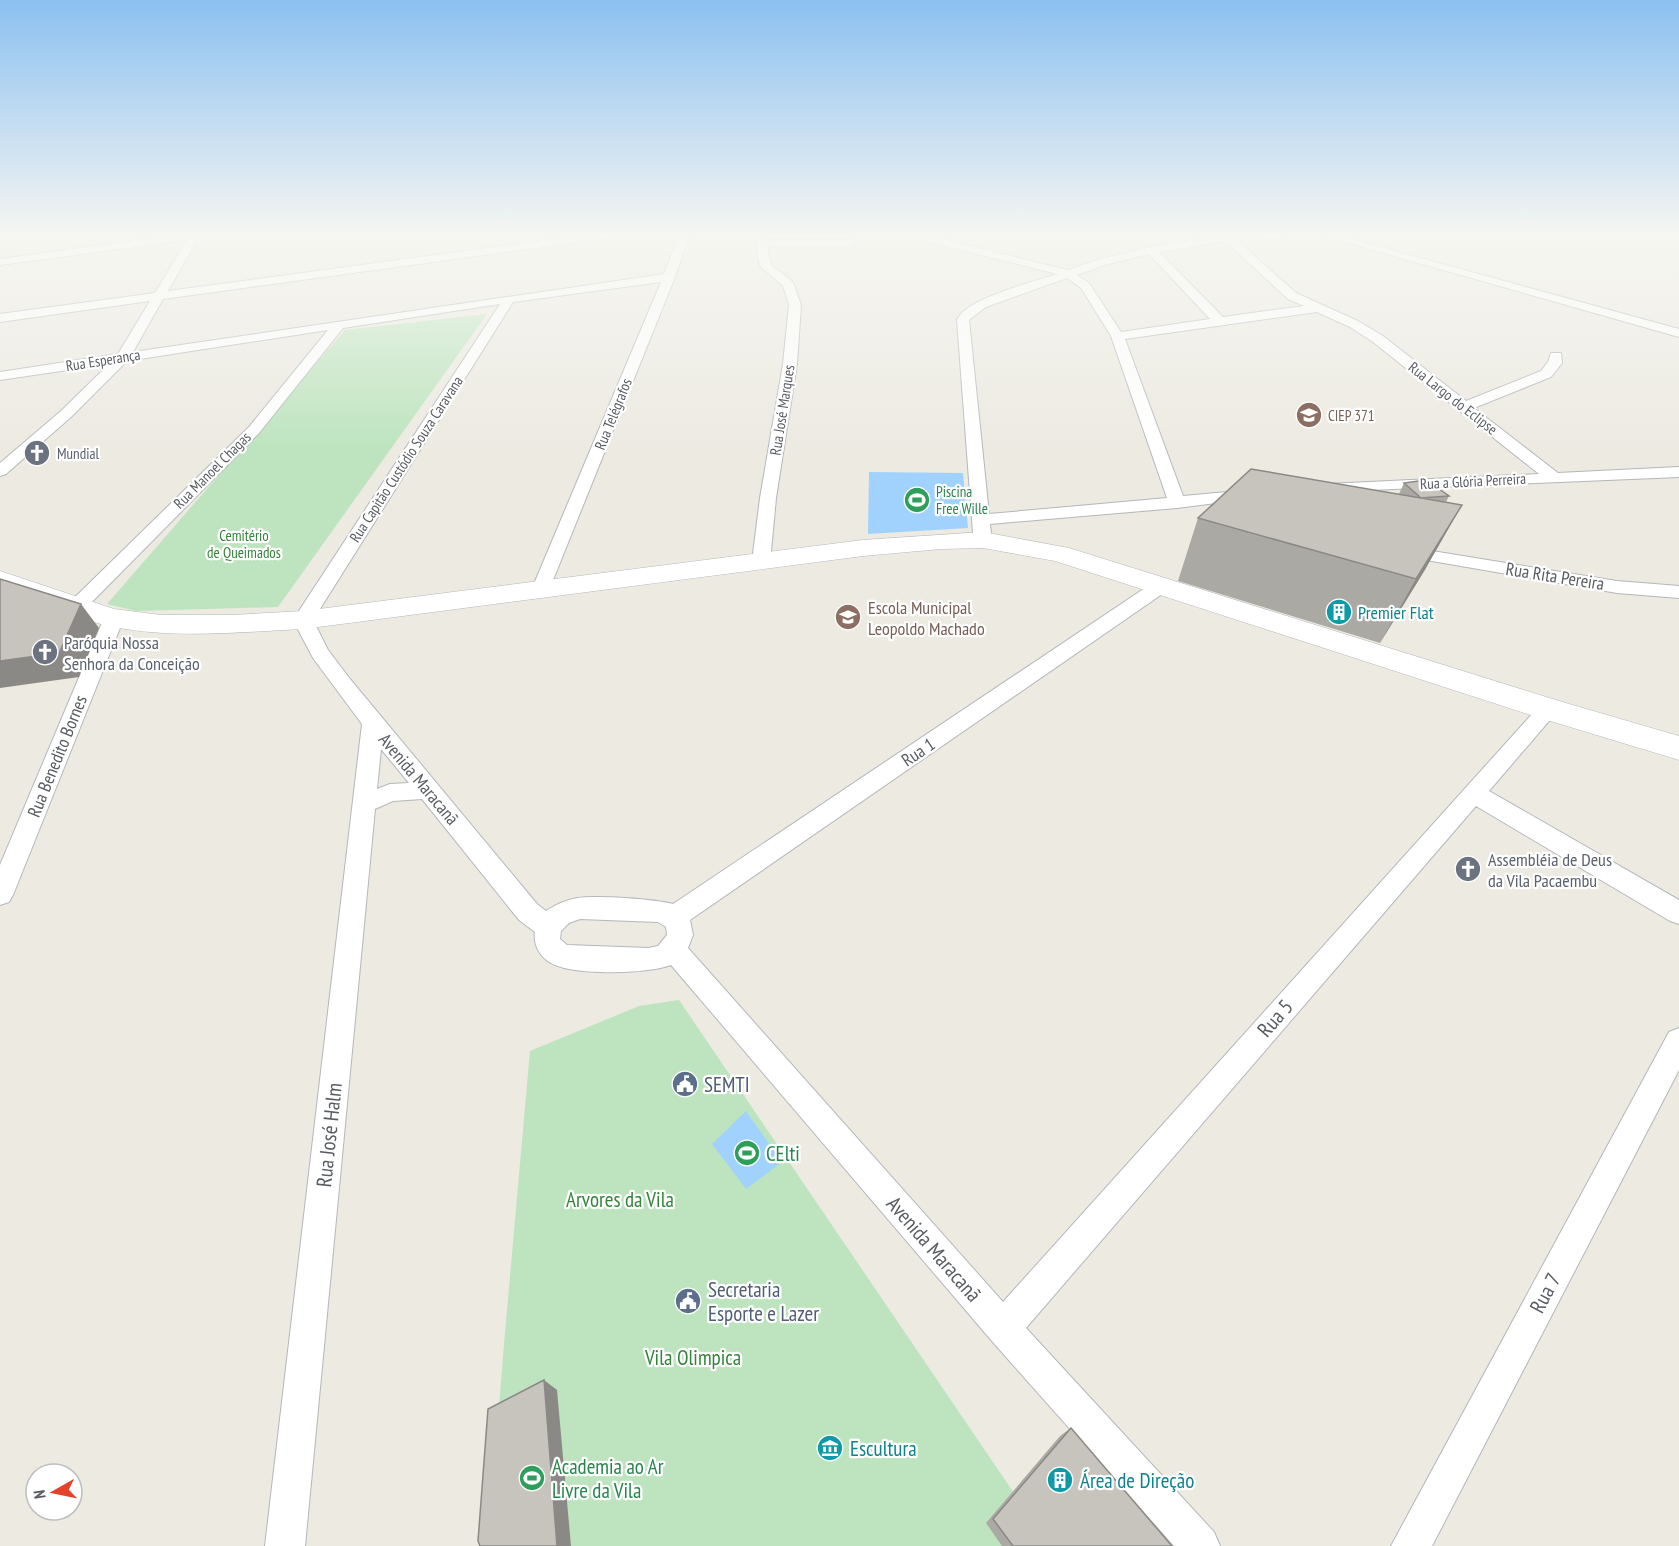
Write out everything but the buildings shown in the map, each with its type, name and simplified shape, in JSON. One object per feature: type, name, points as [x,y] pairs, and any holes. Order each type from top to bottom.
[{"type":"main road","points":[[0,579],[76,607],[114,618],[213,625],[303,620],[540,591],[930,542],[982,530],[1548,709],[1679,748]]},
{"type":"street","points":[[0,318],[73,307]]},
{"type":"street","points":[[0,471],[98,384],[123,357],[154,307]]},
{"type":"street","name":"Rua Esperança","points":[[0,376],[456,307]]},
{"type":"street","name":"Rua Capitão Custódio Souza Caravana","points":[[303,620],[504,307]]},
{"type":"street","name":"Rua Telégrafos","points":[[540,591],[657,307]]},
{"type":"street","name":"Rua José Marques","points":[[761,562],[768,498],[790,364],[795,307]]},
{"type":"street","points":[[977,307],[965,315],[964,328],[982,530],[1177,503],[1266,494]]},
{"type":"street","points":[[1100,307],[1117,336],[1177,503]]},
{"type":"street","points":[[1206,307],[1220,322]]},
{"type":"street","points":[[1586,307],[1679,333]]},
{"type":"street","points":[[1117,336],[1317,308]]},
{"type":"street","name":"Rua Largo do Eclipse","points":[[1317,308],[1354,324],[1378,339],[1553,477]]},
{"type":"street","name":"Rua Manoel Chagas","points":[[76,607],[254,430],[339,325]]},
{"type":"street","points":[[1464,407],[1546,374],[1555,363],[1556,356]]},
{"type":"street","points":[[0,448],[34,442]]},
{"type":"street","name":"Rua a Glória Perreira","points":[[1308,490],[1679,472]]},
{"type":"street","name":"Rua Rita Pereira","points":[[1432,556],[1617,587],[1679,592]]},
{"type":"street","name":"Rua 1","points":[[674,917],[1161,586]]},
{"type":"street","name":"Rua Benedito Bornes","points":[[0,895],[114,618]]},
{"type":"street","name":"Avenida Maracanã","points":[[303,620],[312,640],[327,663],[373,723],[528,912],[549,928]]},
{"type":"street","name":"Rua 5","points":[[1003,1328],[1548,709]]},
{"type":"street","name":"Rua José Halm","points":[[285,1546],[373,723]]},
{"type":"street","points":[[365,804],[390,793],[429,790]]},
{"type":"street","points":[[1473,793],[1679,913]]},
{"type":"street","points":[[580,908],[658,911],[674,917],[680,930],[673,950],[652,959],[564,956],[550,948],[547,939],[549,928],[561,914],[580,908]]},
{"type":"street","name":"Avenida Maracanã","points":[[673,950],[1003,1328],[1200,1546]]},
{"type":"street","name":"Rua 7","points":[[1411,1546],[1679,1041]]},
{"type":"green space","name":"Cemitério de Queimados","points":[[487,314],[278,607],[136,611],[107,604],[345,330]]},
{"type":"green space","name":"Vila Olimpica","points":[[679,1000],[1050,1546],[488,1546],[530,1051],[639,1006]]},
{"type":"water","name":"Piscina Free Wille","points":[[869,472],[963,473],[968,528],[868,534]]},
{"type":"water","name":"CElti","points":[[746,1111],[782,1162],[746,1189],[712,1144]]},
{"type":"place","name":"CIEP 371","points":[[1309,415]]},
{"type":"place","name":"Mundial","points":[[37,453]]},
{"type":"place","name":"Piscina Free Wille","points":[[917,500]]},
{"type":"place","name":"Premier Flat","points":[[1339,612]]},
{"type":"place","name":"Escola Municipal Leopoldo Machado","points":[[848,617]]},
{"type":"place","name":"Paróquia Nossa Senhora da Conceição","points":[[45,652]]},
{"type":"place","name":"Assembléia de Deus da Vila Pacaembu","points":[[1468,869]]},
{"type":"place","name":"SEMTI","points":[[685,1084]]},
{"type":"place","name":"CElti","points":[[747,1153]]},
{"type":"place","name":"Secretaria Esporte e Lazer","points":[[688,1301]]},
{"type":"place","name":"Escultura","points":[[830,1448]]},
{"type":"place","name":"Academia ao Ar Livre da Vila","points":[[532,1478]]},
{"type":"place","name":"Área de Direção","points":[[1060,1480]]},
{"type":"park label","name":"Arvores da Vila","points":[[620,1199]]}]
